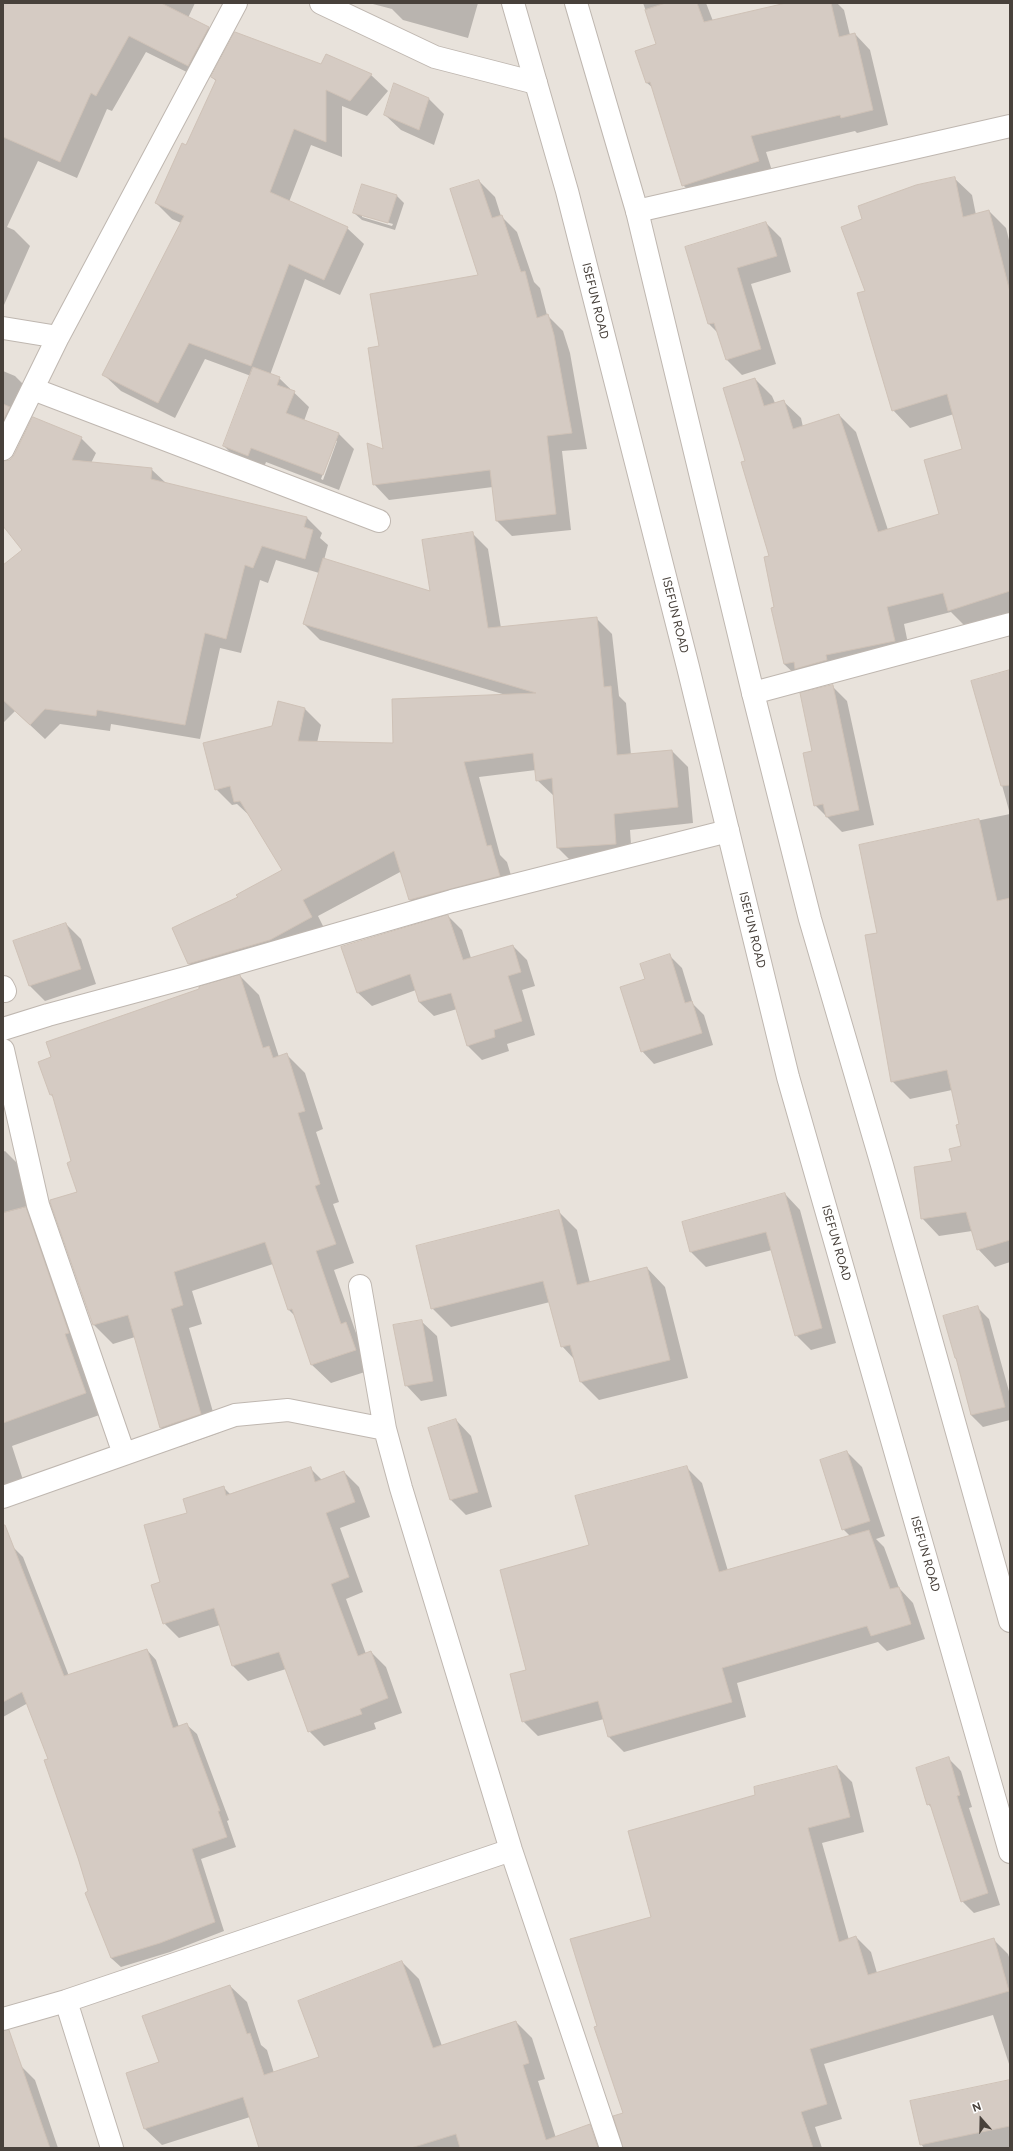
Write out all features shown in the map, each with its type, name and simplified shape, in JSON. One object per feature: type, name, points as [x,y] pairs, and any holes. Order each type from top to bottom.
[{"type":"street","points":[[3,449],[58,337],[236,3]]},
{"type":"street","points":[[321,3],[435,57],[536,83]]},
{"type":"street","name":"ISEFUN ROAD","points":[[513,3],[569,199],[728,831],[788,1077],[1010,1852]]},
{"type":"street","points":[[576,3],[637,211],[753,693],[810,919],[884,1173],[1010,1621]]},
{"type":"street","points":[[637,211],[1010,126]]},
{"type":"street","points":[[3,328],[58,337]]},
{"type":"street","points":[[33,389],[379,521]]},
{"type":"street","points":[[753,693],[1010,624]]},
{"type":"street","points":[[3,1030],[48,1015],[189,977],[452,901],[728,831]]},
{"type":"street","points":[[3,1050],[38,1205],[124,1454]]},
{"type":"street","points":[[360,1286],[385,1429],[511,1850],[611,2148]]},
{"type":"street","points":[[3,1497],[235,1415],[288,1410],[385,1429]]},
{"type":"street","points":[[3,2019],[66,2001],[511,1850]]},
{"type":"street","points":[[66,2001],[112,2148]]},
{"type":"shaded area","points":[[3,3],[1010,3],[1010,2148],[3,2148]]},
{"type":"building","points":[[3,3],[161,3],[209,27],[188,66],[129,36],[96,96],[91,93],[60,162],[3,137]]},
{"type":"building","points":[[666,3],[697,3],[704,22],[786,3],[831,3],[839,37],[855,33],[873,110],[841,118],[840,115],[751,136],[759,161],[682,186],[650,82],[646,83],[635,51],[656,44],[645,10]]},
{"type":"building","points":[[235,32],[321,64],[326,54],[372,74],[350,101],[326,90],[326,142],[294,129],[270,192],[348,227],[324,280],[289,264],[251,366],[189,343],[158,403],[102,375],[184,216],[155,203],[182,143],[186,145],[216,80],[211,77]]},
{"type":"building","points":[[394,83],[429,98],[419,130],[384,115]]},
{"type":"building","points":[[955,177],[963,217],[989,210],[1010,292],[1010,591],[948,611],[943,593],[887,607],[895,641],[826,655],[827,660],[795,669],[794,662],[784,664],[771,608],[774,607],[764,557],[769,556],[741,462],[745,461],[723,388],[755,378],[764,406],[784,400],[793,429],[839,414],[878,532],[939,514],[924,460],[962,449],[947,394],[892,411],[857,293],[865,291],[841,227],[862,219],[858,206],[916,185]]},
{"type":"building","points":[[479,180],[492,218],[502,215],[521,272],[525,271],[537,318],[548,314],[554,335],[572,433],[547,436],[556,514],[496,521],[490,470],[373,485],[367,443],[383,449],[368,348],[379,346],[370,294],[478,275],[450,189]]},
{"type":"building","points":[[362,184],[397,195],[388,223],[353,213]]},
{"type":"building","points":[[766,222],[777,256],[737,268],[761,349],[726,360],[714,323],[708,324],[685,247]]},
{"type":"building","points":[[253,367],[280,377],[277,385],[295,391],[286,413],[339,433],[323,475],[251,448],[248,456],[223,446]]},
{"type":"building","points":[[3,404],[10,407],[3,421]]},
{"type":"building","points":[[33,417],[82,437],[72,460],[152,468],[151,479],[307,517],[304,527],[313,530],[305,559],[262,546],[253,568],[245,565],[226,639],[205,633],[185,725],[97,710],[96,716],[45,709],[30,725],[3,700],[3,565],[22,550],[3,526],[3,461],[10,460],[14,455]]},
{"type":"building","points":[[473,532],[488,628],[597,617],[604,687],[611,686],[617,755],[672,750],[678,807],[614,814],[616,844],[557,848],[552,778],[536,781],[533,753],[464,762],[487,846],[491,845],[500,876],[409,900],[394,851],[303,900],[312,917],[270,940],[188,964],[172,928],[238,897],[236,895],[282,870],[240,801],[234,802],[230,786],[215,790],[203,743],[272,726],[278,701],[305,708],[298,741],[393,743],[392,699],[536,693],[303,624],[323,558],[430,591],[422,540]]},
{"type":"building","points":[[1010,670],[1010,785],[1001,786],[971,681]]},
{"type":"building","points":[[833,685],[859,810],[826,817],[823,804],[814,806],[803,753],[812,751],[800,693]]},
{"type":"building","points":[[979,819],[997,901],[1010,898],[1010,1240],[977,1250],[966,1212],[921,1219],[914,1167],[952,1161],[949,1149],[961,1146],[956,1125],[959,1124],[947,1070],[891,1082],[865,935],[877,933],[859,845]]},
{"type":"building","points":[[448,915],[463,960],[513,945],[521,972],[508,976],[522,1021],[494,1030],[495,1037],[467,1046],[451,993],[419,1002],[410,974],[357,993],[341,947]]},
{"type":"building","points":[[66,923],[81,969],[29,986],[13,941]]},
{"type":"building","points":[[670,954],[685,1003],[692,1001],[702,1033],[641,1052],[620,987],[645,979],[640,964]]},
{"type":"building","points":[[240,975],[263,1048],[269,1046],[273,1058],[287,1053],[305,1111],[298,1113],[320,1184],[315,1186],[336,1244],[316,1251],[341,1324],[346,1322],[356,1350],[311,1365],[292,1309],[288,1310],[265,1242],[174,1272],[183,1305],[171,1309],[201,1414],[160,1428],[128,1315],[93,1325],[50,1202],[50,1200],[77,1192],[67,1163],[71,1161],[52,1094],[50,1095],[38,1062],[51,1057],[46,1042],[199,989],[199,987]]},
{"type":"building","points":[[785,1193],[822,1328],[795,1336],[766,1232],[690,1252],[682,1222]]},
{"type":"building","points":[[26,1207],[69,1333],[65,1334],[86,1393],[3,1423],[3,1213]]},
{"type":"building","points":[[559,1210],[577,1285],[647,1267],[670,1360],[580,1382],[570,1345],[561,1347],[543,1281],[431,1309],[416,1246]]},
{"type":"building","points":[[978,1306],[1005,1407],[971,1415],[943,1316]]},
{"type":"building","points":[[422,1320],[433,1381],[405,1386],[393,1325]]},
{"type":"building","points":[[456,1419],[478,1492],[450,1500],[428,1428]]},
{"type":"building","points":[[847,1451],[870,1521],[842,1530],[820,1460]]},
{"type":"building","points":[[687,1466],[719,1572],[869,1530],[890,1589],[899,1587],[911,1624],[871,1636],[867,1626],[722,1668],[732,1702],[608,1737],[598,1701],[522,1722],[510,1674],[526,1670],[500,1570],[589,1545],[575,1496]]},
{"type":"building","points":[[311,1467],[315,1482],[344,1471],[355,1502],[326,1513],[349,1577],[331,1584],[358,1656],[371,1651],[388,1698],[360,1709],[362,1714],[308,1732],[279,1652],[232,1666],[214,1608],[163,1624],[151,1585],[160,1582],[144,1525],[187,1513],[183,1499],[224,1486],[226,1495]]},
{"type":"building","points":[[3,1525],[5,1525],[64,1676],[147,1649],[173,1728],[187,1723],[220,1811],[218,1811],[227,1837],[192,1849],[215,1922],[160,1943],[111,1958],[85,1893],[88,1891],[78,1858],[44,1760],[48,1759],[22,1692],[3,1702]]},
{"type":"building","points":[[949,1757],[960,1795],[957,1796],[988,1893],[961,1902],[930,1804],[927,1805],[916,1768]]},
{"type":"building","points":[[837,1766],[850,1817],[808,1828],[839,1942],[856,1936],[868,1975],[994,1938],[1009,1991],[810,2049],[827,2104],[801,2112],[813,2148],[623,2148],[613,2116],[623,2113],[594,2027],[597,2026],[570,1939],[651,1917],[628,1831],[755,1795],[754,1787]]},
{"type":"building","points":[[402,1961],[433,2048],[516,2021],[529,2063],[523,2065],[546,2140],[590,2124],[598,2148],[460,2148],[456,2134],[411,2148],[259,2148],[243,2097],[144,2129],[126,2073],[159,2062],[142,2016],[230,1985],[247,2034],[250,2033],[264,2075],[319,2057],[298,2001]]},
{"type":"building","points":[[9,2030],[50,2148],[3,2148],[3,2031]]},
{"type":"building","points":[[1010,2080],[1010,2126],[920,2145],[910,2101]]}]
